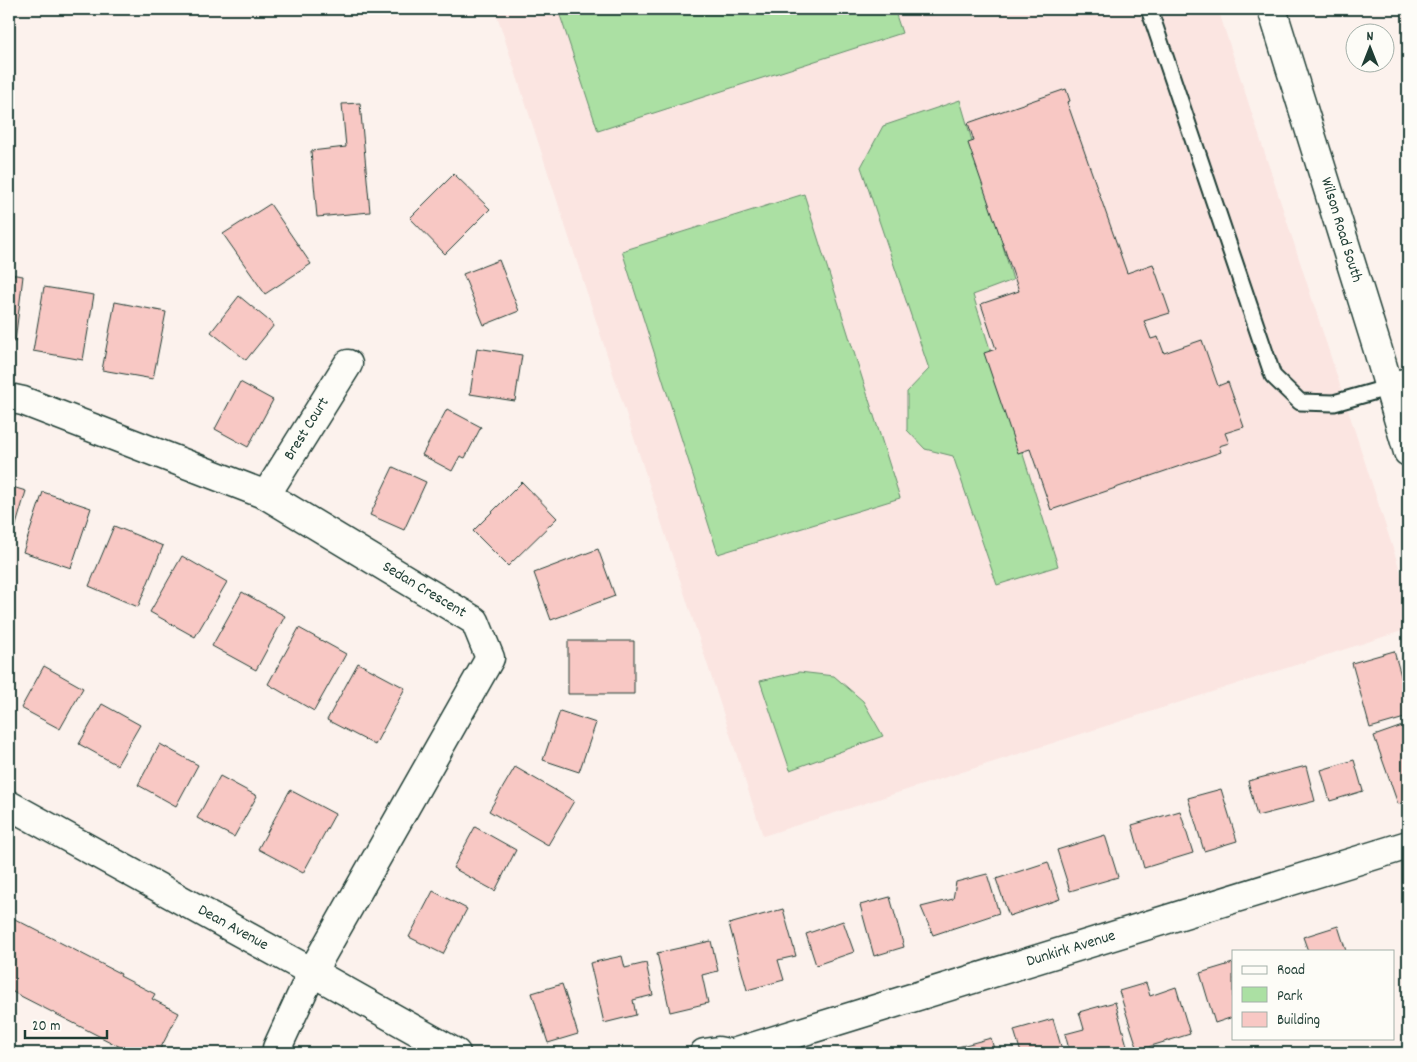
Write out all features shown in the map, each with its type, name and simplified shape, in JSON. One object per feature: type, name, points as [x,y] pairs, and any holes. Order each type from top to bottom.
[{"type":"street","name":"Wilson Road South","points":[[1272,9],[1399,385],[1408,452]]},
{"type":"street","name":"Brest Court","points":[[266,495],[348,364]]},
{"type":"street","name":"Sedan Crescent","points":[[9,398],[23,401],[266,495],[475,621],[490,658],[312,972]]},
{"type":"street","name":"Dean Avenue","points":[[9,805],[456,1053]]},
{"type":"street","name":"Dunkirk Avenue","points":[[733,1053],[1408,845]]},
{"type":"street","points":[[277,1053],[277,1048],[312,972]]},
{"type":"street","points":[[704,1053],[718,1051],[728,1053]]},
{"type":"lane","points":[[1149,9],[1273,376],[1300,402],[1334,403],[1399,385]]},
{"type":"shaded area","points":[[495,9],[1218,9],[1408,595],[1408,629],[763,836]]},
{"type":"green space","points":[[558,9],[894,9],[902,33],[598,131]]},
{"type":"green space","points":[[960,100],[1013,280],[973,295],[1058,566],[997,585],[953,456],[925,449],[907,430],[907,392],[929,369],[861,167],[883,126]]},
{"type":"green space","points":[[804,194],[900,498],[718,554],[622,251]]},
{"type":"green space","points":[[799,672],[834,676],[863,701],[883,736],[790,770],[760,681]]},
{"type":"building","points":[[1066,89],[1070,101],[1067,102],[1127,273],[1153,264],[1170,313],[1144,321],[1151,339],[1158,337],[1164,353],[1202,340],[1218,386],[1228,382],[1244,427],[1225,433],[1229,443],[1219,446],[1221,452],[1051,510],[1030,449],[1018,453],[984,353],[996,349],[981,304],[1019,291],[968,143],[974,141],[968,123]]},
{"type":"building","points":[[360,103],[370,212],[317,217],[311,151],[346,147],[342,104]]},
{"type":"building","points":[[454,174],[490,209],[445,254],[410,218]]},
{"type":"building","points":[[270,204],[311,264],[265,294],[223,234]]},
{"type":"building","points":[[499,260],[519,311],[484,325],[463,274]]},
{"type":"building","points":[[9,274],[23,276],[15,342],[9,341]]},
{"type":"building","points":[[44,287],[94,295],[83,360],[33,351]]},
{"type":"building","points":[[239,296],[274,325],[246,360],[211,332]]},
{"type":"building","points":[[115,302],[166,312],[153,379],[102,370]]},
{"type":"building","points":[[477,348],[522,355],[515,401],[470,394]]},
{"type":"building","points":[[240,382],[273,400],[248,447],[215,429]]},
{"type":"building","points":[[447,409],[481,427],[465,458],[460,456],[452,471],[422,455]]},
{"type":"building","points":[[393,467],[426,482],[404,530],[370,515]]},
{"type":"building","points":[[522,482],[557,518],[508,566],[473,531]]},
{"type":"building","points":[[9,486],[26,491],[9,549]]},
{"type":"building","points":[[43,492],[91,508],[71,568],[23,552]]},
{"type":"building","points":[[114,526],[163,546],[138,607],[89,586]]},
{"type":"building","points":[[598,549],[615,596],[551,620],[534,573]]},
{"type":"building","points":[[182,556],[227,582],[195,637],[150,612]]},
{"type":"building","points":[[242,592],[285,616],[256,670],[212,646]]},
{"type":"building","points":[[299,628],[346,654],[314,711],[268,684]]},
{"type":"building","points":[[568,641],[634,641],[634,694],[568,694]]},
{"type":"building","points":[[1394,651],[1408,701],[1408,717],[1370,728],[1352,663]]},
{"type":"building","points":[[358,663],[405,688],[375,745],[327,720]]},
{"type":"building","points":[[44,666],[83,688],[60,729],[21,708]]},
{"type":"building","points":[[102,704],[140,725],[117,765],[79,744]]},
{"type":"building","points":[[560,711],[596,723],[579,772],[543,760]]},
{"type":"building","points":[[1408,724],[1408,801],[1398,804],[1374,736]]},
{"type":"building","points":[[160,744],[198,765],[176,806],[138,785]]},
{"type":"building","points":[[1354,760],[1363,791],[1330,801],[1321,770]]},
{"type":"building","points":[[1306,766],[1315,801],[1257,816],[1248,781]]},
{"type":"building","points":[[515,767],[574,801],[548,845],[489,811]]},
{"type":"building","points":[[220,776],[257,796],[234,837],[197,818]]},
{"type":"building","points":[[1221,789],[1237,841],[1204,851],[1188,798]]},
{"type":"building","points":[[290,790],[335,814],[303,873],[258,849]]},
{"type":"building","points":[[1180,811],[1193,853],[1144,868],[1132,825]]},
{"type":"building","points":[[475,827],[516,850],[495,891],[453,868]]},
{"type":"building","points":[[1105,835],[1118,877],[1070,891],[1057,850]]},
{"type":"building","points":[[1048,862],[1060,899],[1009,916],[996,879]]},
{"type":"building","points":[[987,874],[999,913],[933,935],[921,907],[953,899],[956,882]]},
{"type":"building","points":[[433,891],[467,909],[443,954],[409,937]]},
{"type":"building","points":[[890,897],[904,947],[874,956],[860,905]]},
{"type":"building","points":[[783,909],[796,956],[778,960],[784,980],[747,990],[729,924]]},
{"type":"building","points":[[9,916],[121,974],[120,976],[155,994],[152,999],[179,1013],[158,1053],[132,1053],[9,990]]},
{"type":"building","points":[[843,921],[854,952],[816,965],[806,934]]},
{"type":"building","points":[[1338,926],[1346,950],[1308,950],[1303,937]]},
{"type":"building","points":[[711,941],[718,971],[702,975],[708,1003],[670,1012],[657,953]]},
{"type":"building","points":[[622,956],[625,968],[646,963],[653,995],[633,1000],[636,1015],[604,1023],[590,963]]},
{"type":"building","points":[[1232,963],[1232,1017],[1215,1023],[1200,973]]},
{"type":"building","points":[[1146,983],[1150,996],[1176,987],[1190,1034],[1138,1050],[1119,991]]},
{"type":"building","points":[[562,984],[578,1034],[548,1043],[532,993]]},
{"type":"building","points":[[1115,1002],[1129,1053],[1070,1053],[1065,1034],[1084,1029],[1079,1012]]},
{"type":"building","points":[[1053,1019],[1063,1053],[1021,1053],[1014,1030]]},
{"type":"building","points":[[991,1038],[995,1053],[956,1053],[954,1048]]}]
